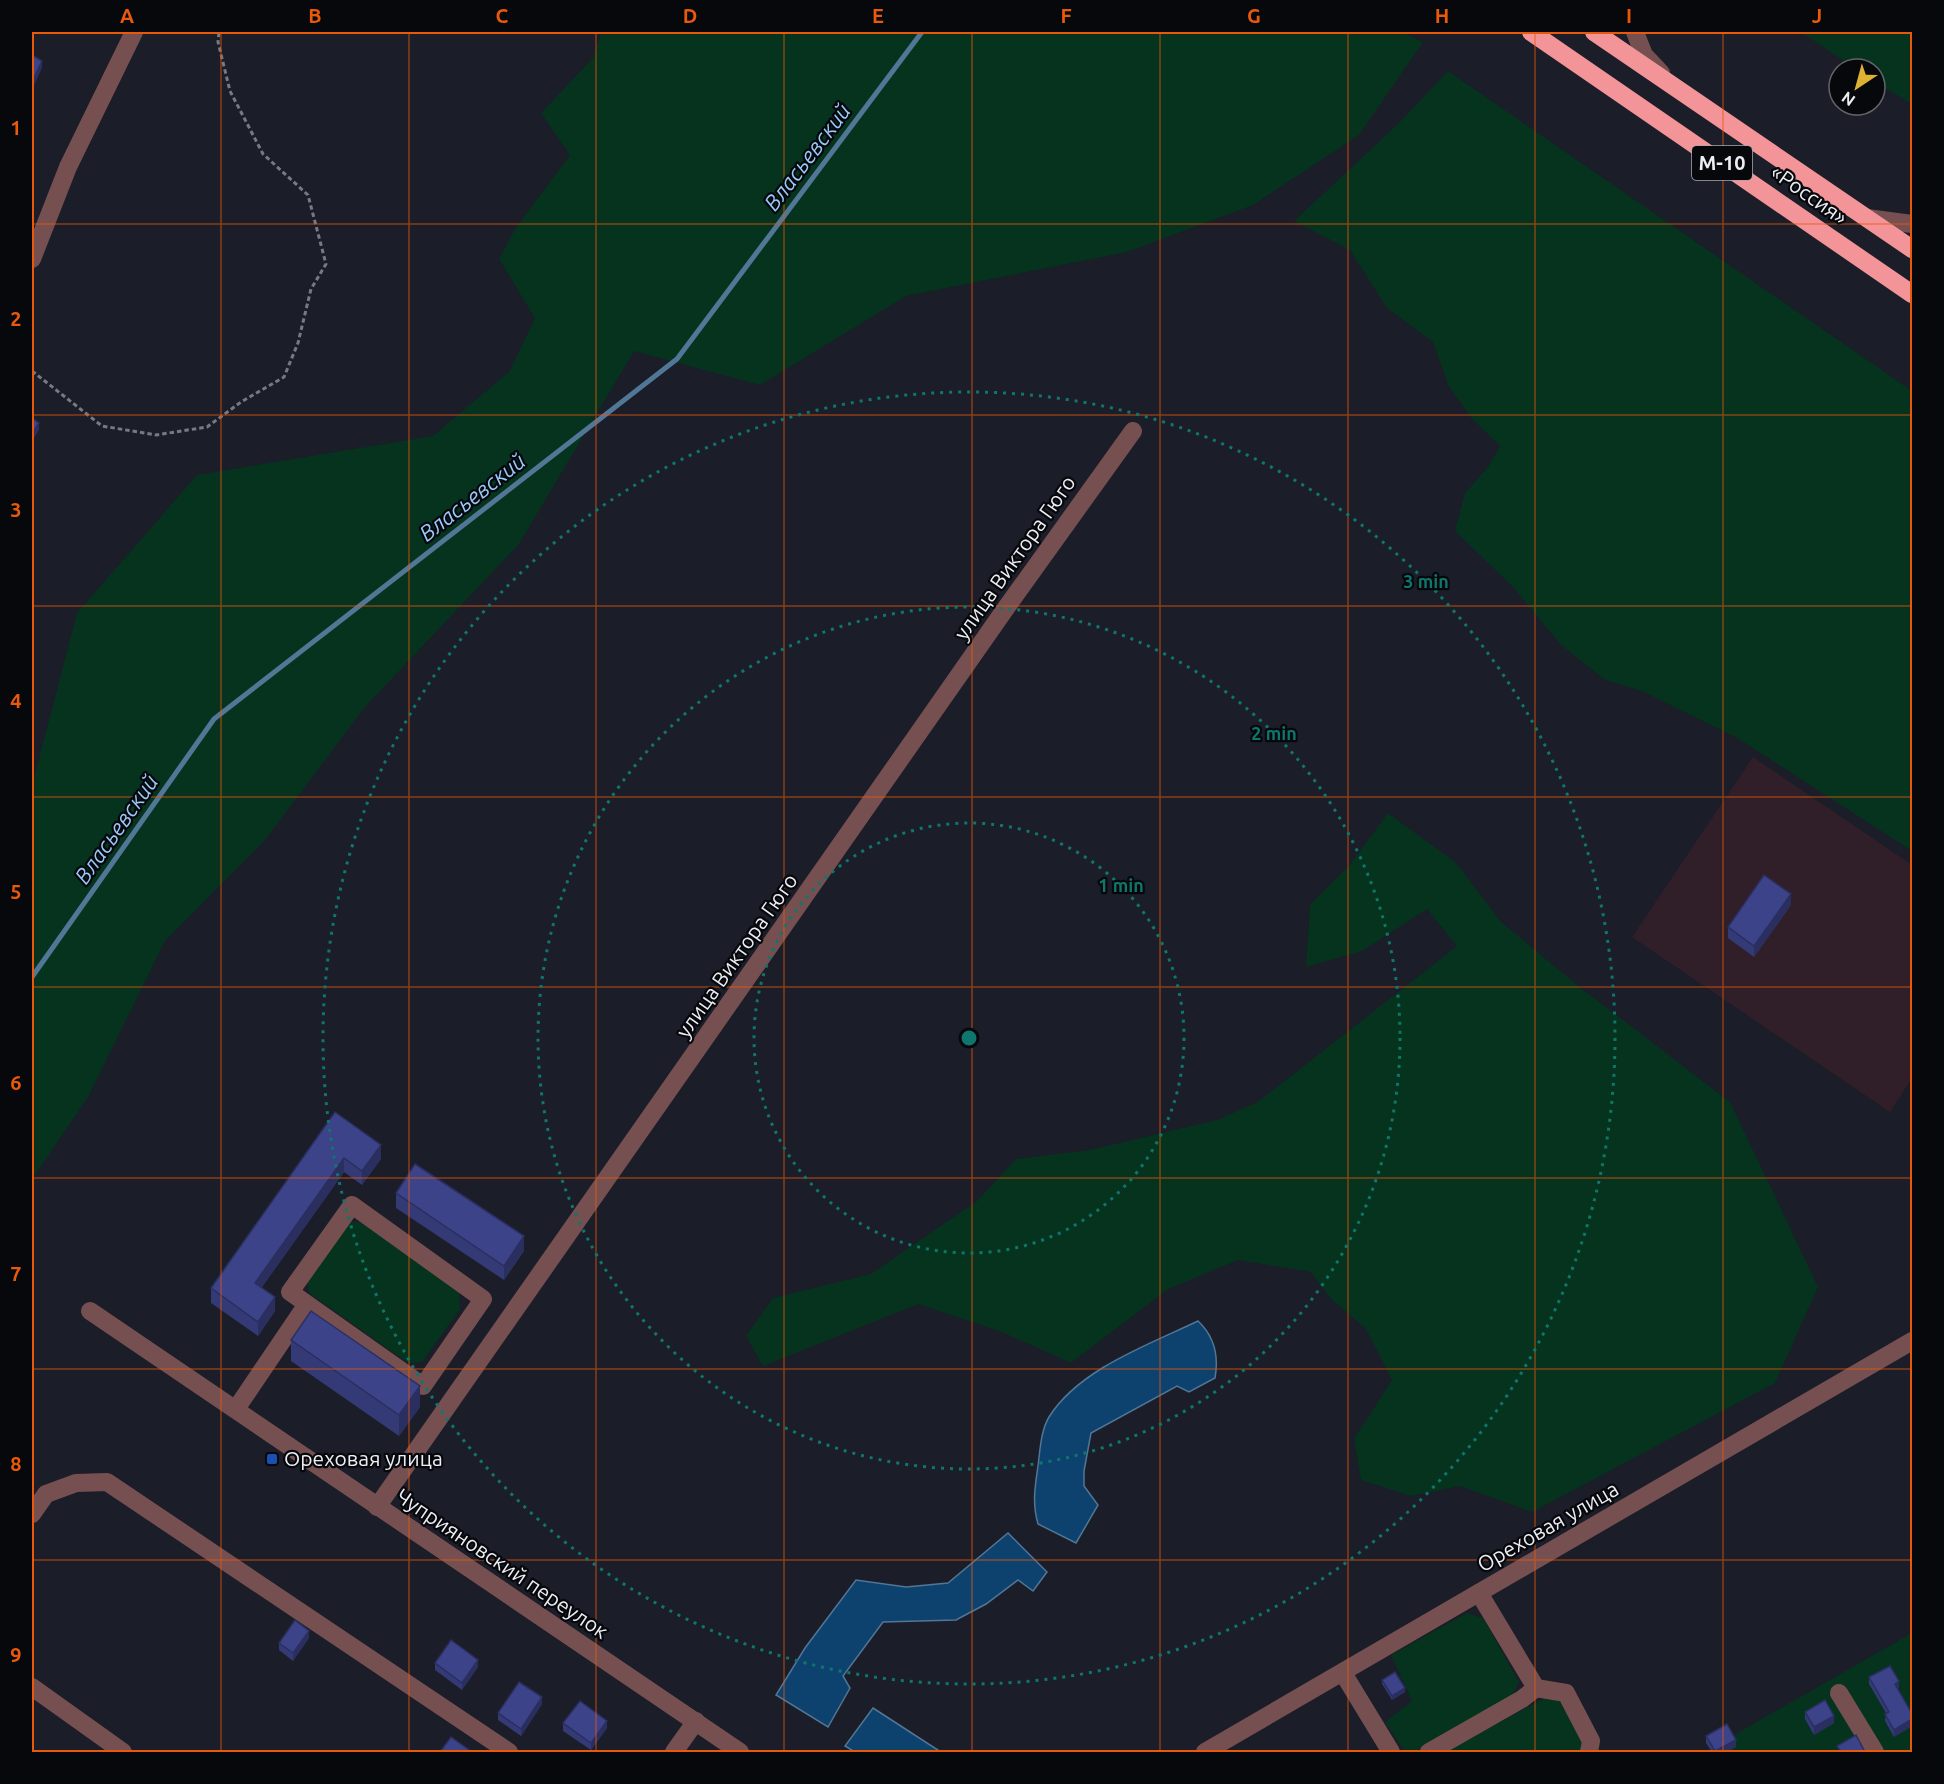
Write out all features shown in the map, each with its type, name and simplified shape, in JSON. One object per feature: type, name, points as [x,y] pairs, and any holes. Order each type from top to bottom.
[{"type":"highway","name":"«Россия»","points":[[1531,32],[1912,294]]},
{"type":"highway","name":"«Россия»","points":[[1594,32],[1912,249]]},
{"type":"street","points":[[32,259],[40,217],[68,167],[134,32]]},
{"type":"street","points":[[1635,32],[1644,55],[1677,90]]},
{"type":"street","points":[[1867,218],[1912,224]]},
{"type":"street","name":"улица Виктора Гюго","points":[[377,1507],[1006,608],[1133,431]]},
{"type":"street","points":[[352,1205],[483,1299],[423,1386],[307,1304],[290,1292],[352,1205]]},
{"type":"street","points":[[236,1408],[307,1304]]},
{"type":"street","name":"Чуприяновский переулок","points":[[90,1311],[740,1752]]},
{"type":"street","name":"Ореховая улица","points":[[1205,1752],[1912,1341]]},
{"type":"street","points":[[32,1514],[46,1494],[76,1483],[107,1482],[509,1752]]},
{"type":"street","points":[[1479,1593],[1536,1688]]},
{"type":"street","points":[[1343,1673],[1391,1752]]},
{"type":"street","points":[[32,1687],[123,1752]]},
{"type":"street","points":[[1429,1752],[1522,1699],[1536,1688],[1566,1693],[1591,1741],[1589,1752]]},
{"type":"street","points":[[1839,1693],[1875,1752]]},
{"type":"street","points":[[674,1752],[696,1721]]},
{"type":"path","points":[[32,371],[102,426],[156,435],[207,427],[241,402],[285,377],[298,343],[311,289],[327,264],[308,195],[263,154],[230,91],[219,42],[219,32]]},
{"type":"shaded area","points":[[1753,757],[1912,865],[1912,1078],[1890,1112],[1632,937]]},
{"type":"green space","points":[[601,32],[1401,32],[1423,42],[1359,135],[1253,205],[1127,252],[906,296],[760,385],[634,351],[519,544],[364,708],[265,840],[165,941],[88,1097],[32,1179],[32,779],[77,613],[197,475],[433,436],[510,371],[535,318],[499,259],[515,229],[570,155],[541,113],[593,58]]},
{"type":"green space","points":[[1801,32],[1912,32],[1912,104],[1887,89],[1887,57],[1838,57]]},
{"type":"green space","points":[[1448,71],[1912,391],[1912,851],[1739,739],[1642,691],[1605,680],[1561,645],[1514,588],[1455,531],[1465,493],[1488,467],[1500,446],[1472,419],[1448,385],[1433,342],[1387,308],[1350,250],[1294,221],[1398,124]]},
{"type":"green space","points":[[1388,813],[1456,863],[1501,922],[1577,985],[1730,1102],[1818,1287],[1775,1383],[1532,1512],[1460,1486],[1411,1496],[1361,1480],[1354,1439],[1392,1380],[1366,1329],[1330,1298],[1311,1272],[1238,1260],[1168,1289],[1071,1363],[1002,1332],[918,1304],[763,1366],[746,1336],[773,1298],[871,1274],[977,1201],[1016,1159],[1090,1150],[1217,1120],[1258,1102],[1457,946],[1427,909],[1362,951],[1306,967],[1310,905],[1348,867]]},
{"type":"green space","points":[[349,1222],[360,1222],[459,1292],[460,1309],[422,1362],[408,1363],[309,1293],[307,1282]]},
{"type":"green space","points":[[1467,1613],[1483,1618],[1519,1682],[1511,1699],[1414,1752],[1405,1752],[1385,1722],[1412,1701],[1391,1655]]},
{"type":"green space","points":[[1912,1633],[1912,1752],[1704,1752]]},
{"type":"green space","points":[[1545,1698],[1559,1700],[1584,1746],[1580,1752],[1445,1752]]},
{"type":"water","points":[[1198,1321],[1212,1340],[1216,1355],[1215,1378],[1189,1392],[1177,1386],[1091,1433],[1084,1471],[1084,1486],[1098,1505],[1076,1543],[1038,1524],[1035,1495],[1041,1440],[1046,1422],[1062,1400],[1078,1385],[1117,1360]]},
{"type":"water","points":[[1008,1533],[1047,1572],[1033,1591],[1018,1580],[986,1604],[956,1620],[883,1622],[843,1676],[850,1688],[828,1727],[776,1695],[805,1648],[856,1580],[906,1587],[948,1583]]},
{"type":"water","points":[[873,1708],[941,1752],[855,1752],[845,1746]]},
{"type":"building","points":[[32,55],[42,61],[32,82]]},
{"type":"building","points":[[32,418],[39,423],[32,434]]},
{"type":"building","points":[[1764,875],[1791,894],[1754,946],[1728,927]]},
{"type":"building","points":[[335,1112],[381,1145],[362,1171],[344,1158],[255,1283],[275,1297],[258,1322],[211,1288]]},
{"type":"building","points":[[415,1164],[524,1236],[504,1266],[396,1193]]},
{"type":"building","points":[[311,1311],[420,1386],[399,1415],[291,1340]]},
{"type":"building","points":[[295,1620],[309,1631],[293,1653],[279,1643]]},
{"type":"building","points":[[451,1640],[478,1660],[462,1683],[435,1663]]},
{"type":"building","points":[[1890,1666],[1899,1681],[1895,1684],[1912,1714],[1912,1719],[1894,1730],[1885,1714],[1889,1712],[1869,1677]]},
{"type":"building","points":[[1395,1672],[1405,1688],[1392,1696],[1382,1680]]},
{"type":"building","points":[[519,1682],[542,1697],[521,1729],[498,1713]]},
{"type":"building","points":[[1825,1700],[1834,1716],[1814,1727],[1805,1712]]},
{"type":"building","points":[[580,1701],[607,1721],[591,1743],[563,1723]]},
{"type":"building","points":[[1727,1724],[1736,1740],[1715,1751],[1706,1736]]},
{"type":"building","points":[[1856,1735],[1865,1752],[1841,1752],[1837,1746]]},
{"type":"building","points":[[451,1737],[472,1752],[440,1752]]},
{"type":"waterway","name":"Власьевский","points":[[32,977],[214,719],[677,359],[922,32]]},
{"type":"place","name":"Ореховая улица","points":[[272,1459]]}]
